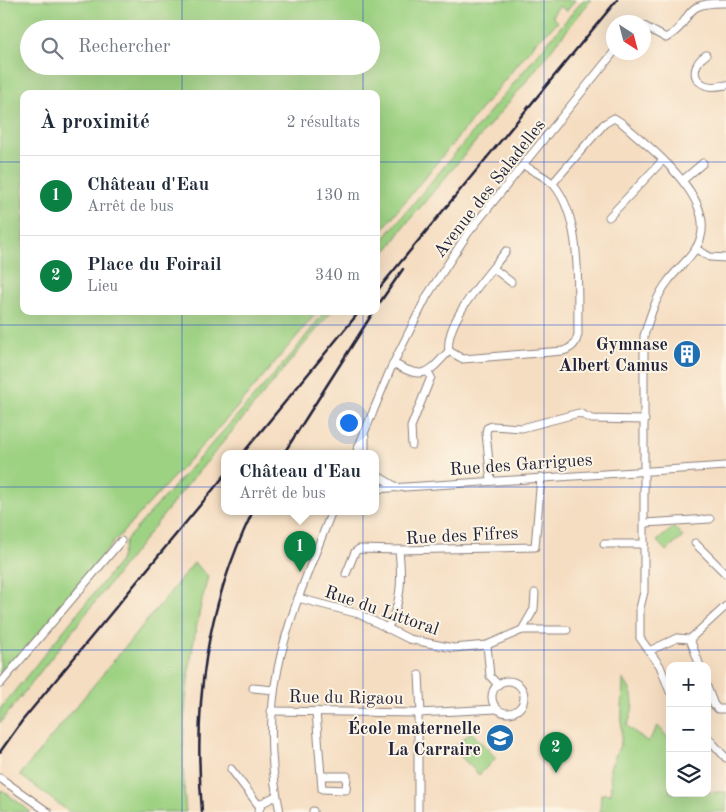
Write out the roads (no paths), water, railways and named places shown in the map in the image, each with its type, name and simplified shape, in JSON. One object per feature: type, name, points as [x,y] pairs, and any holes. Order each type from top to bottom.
[{"type":"street","points":[[651,30],[666,38],[696,6],[708,3],[726,3]]},
{"type":"street","points":[[706,55],[695,66],[696,75],[706,86],[726,86]]},
{"type":"street","name":"Avenue des Saladelles","points":[[357,450],[393,363],[427,296],[468,233],[525,166],[608,60]]},
{"type":"street","points":[[553,184],[604,124],[614,118],[622,123],[683,180],[700,209],[703,220],[701,239],[696,249],[669,280],[650,315],[644,336],[646,471],[644,592],[640,608],[640,638],[660,666],[666,682]]},
{"type":"street","points":[[609,217],[663,160]]},
{"type":"street","points":[[683,180],[703,163]]},
{"type":"street","points":[[449,351],[463,359],[563,351],[571,348],[576,343],[578,334],[575,235],[561,197],[553,184],[525,166]]},
{"type":"street","points":[[696,249],[710,257],[726,258]]},
{"type":"street","points":[[449,351],[448,341],[451,330],[476,288],[506,251]]},
{"type":"street","points":[[493,268],[511,282]]},
{"type":"street","points":[[393,363],[419,375],[428,372],[449,351]]},
{"type":"street","points":[[412,445],[411,427],[431,377],[428,372]]},
{"type":"street","points":[[491,481],[486,433],[488,428],[492,426],[522,428],[579,413],[592,419],[645,420]]},
{"type":"street","name":"Avenue des Saladelles","points":[[365,434],[365,450]]},
{"type":"street","name":"Rue des Garrigues","points":[[379,489],[726,466]]},
{"type":"street","points":[[379,476],[399,488]]},
{"type":"street","name":"Rue des Fifres","points":[[387,628],[399,604],[401,590],[399,550],[535,547],[540,477]]},
{"type":"street","points":[[280,812],[276,796],[272,756],[271,711],[274,690],[282,646],[298,598],[331,515]]},
{"type":"street","points":[[645,523],[710,519]]},
{"type":"street","points":[[0,684],[121,541]]},
{"type":"street","points":[[695,543],[726,574]]},
{"type":"street","points":[[604,544],[644,544]]},
{"type":"street","points":[[346,574],[355,552],[359,549],[399,550]]},
{"type":"street","points":[[522,630],[534,609],[534,593]]},
{"type":"street","name":"Rue du Littoral","points":[[298,598],[359,614],[409,639],[453,648],[487,645],[522,630],[567,630]]},
{"type":"street","points":[[649,651],[677,638],[690,639],[726,606]]},
{"type":"street","points":[[690,639],[699,662]]},
{"type":"street","points":[[487,645],[490,676],[498,685]]},
{"type":"street","name":"Rue du Rigaou","points":[[419,675],[420,713]]},
{"type":"street","points":[[507,681],[517,683],[525,697],[521,707],[507,713],[497,708],[492,694],[498,685],[507,681]]},
{"type":"street","points":[[253,688],[274,690]]},
{"type":"street","points":[[711,697],[718,709],[726,709]]},
{"type":"street","name":"Rue du Rigaou","points":[[271,711],[420,713],[497,708]]},
{"type":"street","points":[[316,711],[321,776]]},
{"type":"street","points":[[418,812],[420,713]]},
{"type":"street","points":[[711,741],[726,758]]},
{"type":"street","points":[[231,769],[259,810]]},
{"type":"street","points":[[2,779],[48,812]]},
{"type":"street","points":[[259,810],[262,803],[276,796]]},
{"type":"railway","points":[[380,287],[617,0]]},
{"type":"railway","points":[[380,302],[403,269]]},
{"type":"railway","points":[[245,450],[357,315]]},
{"type":"railway","points":[[286,450],[371,315]]},
{"type":"railway","points":[[0,752],[22,721],[221,480]]},
{"type":"railway","points":[[202,812],[199,733],[206,658],[213,621],[224,584],[251,515]]},
{"type":"place","name":"Gymnase Albert Camus","points":[[687,354]]},
{"type":"place","name":"Château d'Eau","points":[[300,572]]},
{"type":"place","name":"École maternelle La Carraire","points":[[500,738]]},
{"type":"place","name":"Place du Foirail","points":[[556,773]]}]
